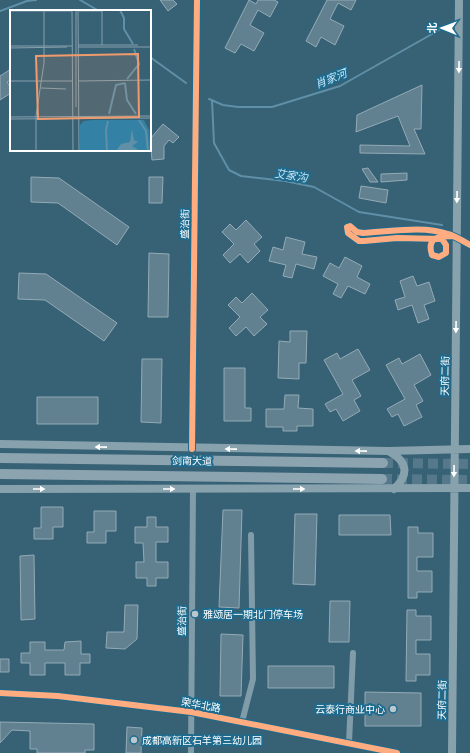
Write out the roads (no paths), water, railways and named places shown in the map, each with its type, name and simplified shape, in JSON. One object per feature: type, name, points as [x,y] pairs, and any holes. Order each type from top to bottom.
[{"type":"highway","points":[[0,452],[14,458]]},
{"type":"highway","name":"剑南大道","points":[[0,458],[383,463]]},
{"type":"highway","name":"剑南大道","points":[[0,474],[382,479]]},
{"type":"highway","points":[[0,480],[15,474]]},
{"type":"main road","name":"天府二街","points":[[452,753],[459,0]]},
{"type":"main road","points":[[0,444],[192,449],[388,451],[470,449]]},
{"type":"main road","points":[[388,451],[401,458],[405,466],[403,477],[394,489]]},
{"type":"main road","points":[[0,489],[470,488]]},
{"type":"street","name":"盛治街","points":[[192,449],[197,0]]},
{"type":"street","name":"盛治街","points":[[191,753],[193,489]]},
{"type":"street","points":[[242,722],[253,679],[251,535]]},
{"type":"street","points":[[349,744],[353,653]]},
{"type":"street","name":"荣华北路","points":[[0,694],[65,697],[191,712],[396,753]]},
{"type":"waterway","name":"肖家河","points":[[0,11],[27,1],[36,0]]},
{"type":"waterway","name":"肖家河","points":[[80,0],[97,10]]},
{"type":"waterway","name":"肖家河","points":[[209,99],[223,105],[238,107],[272,107],[340,86],[448,25]]},
{"type":"waterway","name":"肖家河","points":[[151,58],[186,83]]},
{"type":"waterway","name":"艾家沟","points":[[212,100],[214,143],[229,170],[241,176],[285,181],[314,187],[359,212],[442,225]]},
{"type":"tunnel","points":[[383,463],[470,464]]},
{"type":"tunnel","points":[[382,479],[470,480]]},
{"type":"place","name":"雅颂居一期北门停车场","points":[[195,614]]},
{"type":"place","name":"云泰行商业中心","points":[[393,709]]},
{"type":"place","name":"成都高新区石羊第三幼儿园","points":[[134,740]]}]
